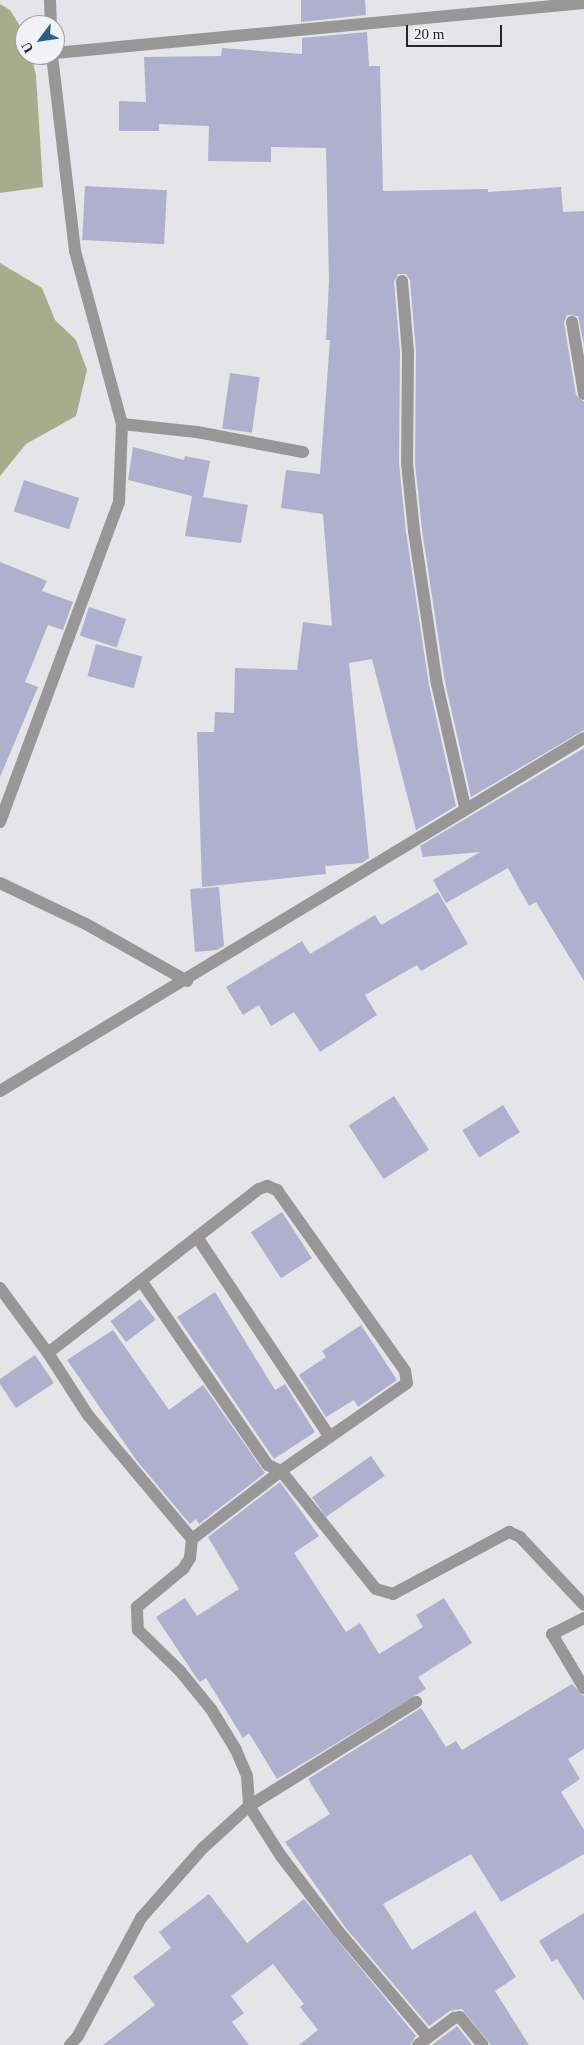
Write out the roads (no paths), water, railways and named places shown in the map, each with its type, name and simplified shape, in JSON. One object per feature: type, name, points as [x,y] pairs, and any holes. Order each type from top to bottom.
[{"type":"street","points":[[50,0],[51,15]]},
{"type":"street","points":[[65,53],[584,3]]},
{"type":"street","points":[[0,822],[119,502],[122,424],[75,251],[55,65]]},
{"type":"street","points":[[402,281],[408,352],[407,462],[416,540],[437,684],[465,807]]},
{"type":"street","points":[[572,322],[584,394]]},
{"type":"street","points":[[122,424],[197,432],[303,452]]},
{"type":"street","points":[[0,1092],[187,981],[465,807],[584,738]]},
{"type":"street","points":[[0,883],[86,924],[187,981]]},
{"type":"street","points":[[48,1352],[142,1282],[259,1189],[272,1186],[408,1378],[404,1387],[281,1471],[192,1539]]},
{"type":"street","points":[[197,1237],[330,1437]]},
{"type":"street","points":[[142,1282],[268,1465],[281,1471],[381,1592],[393,1594],[509,1532],[520,1537],[584,1605]]},
{"type":"street","points":[[0,1288],[48,1352],[88,1415],[192,1539],[190,1558],[183,1569],[137,1607],[135,1624],[141,1636],[180,1671],[211,1709],[236,1750],[247,1776],[249,1806],[339,1932],[422,2041],[454,2018],[460,2017],[483,2045]]},
{"type":"street","points":[[584,1618],[552,1634],[584,1688]]},
{"type":"street","points":[[78,2042],[141,1918],[203,1848],[249,1806],[416,1702]]}]
